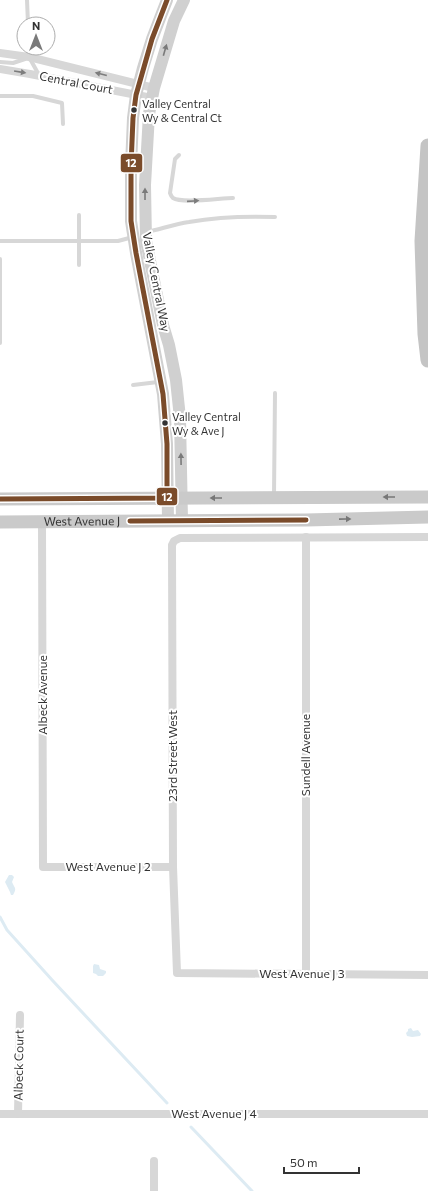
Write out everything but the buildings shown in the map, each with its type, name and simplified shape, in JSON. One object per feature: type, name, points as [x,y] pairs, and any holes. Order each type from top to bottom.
[{"type":"highway","points":[[428,146],[422,241],[425,334],[428,360]]},
{"type":"main road","name":"West Avenue J","points":[[0,499],[428,497]]},
{"type":"main road","name":"West Avenue J","points":[[0,522],[306,520],[428,517]]},
{"type":"street","name":"Valley Central Way","points":[[167,0],[152,39],[138,89],[133,118],[131,221],[146,241],[176,380],[180,418],[182,520]]},
{"type":"street","points":[[174,21],[172,10],[176,0]]},
{"type":"street","name":"Valley Central Way","points":[[168,520],[167,444],[163,394],[140,235],[153,93],[174,21],[184,0]]},
{"type":"street","name":"Central Court","points":[[0,53],[29,57],[153,93]]},
{"type":"street","name":"Central Court","points":[[0,69],[39,76],[138,89],[153,93]]},
{"type":"street","name":"Albeck Avenue","points":[[42,522],[43,868]]},
{"type":"street","points":[[306,537],[428,537]]},
{"type":"street","name":"23rd Street West","points":[[177,973],[173,867],[172,545],[174,541],[180,538],[306,537]]},
{"type":"street","name":"Sundell Avenue","points":[[306,537],[306,974]]},
{"type":"street","name":"West Avenue J 2","points":[[43,868],[173,867]]},
{"type":"street","name":"West Avenue J 3","points":[[177,973],[428,975]]},
{"type":"street","name":"Albeck Court","points":[[18,1114],[20,1015]]},
{"type":"street","name":"West Avenue J 4","points":[[0,1114],[428,1114]]},
{"type":"street","points":[[154,1161],[154,1191]]},
{"type":"lane","points":[[27,0],[28,16]]},
{"type":"lane","points":[[0,62],[14,63],[29,57],[39,76]]},
{"type":"lane","points":[[0,96],[33,96],[62,103],[63,124]]},
{"type":"lane","points":[[179,155],[175,159],[170,193],[174,199],[186,201],[233,198]]},
{"type":"lane","points":[[79,215],[79,266]]},
{"type":"lane","points":[[0,241],[118,241],[200,220],[275,216]]},
{"type":"lane","points":[[0,259],[0,343]]},
{"type":"lane","points":[[133,385],[161,382]]},
{"type":"lane","points":[[274,498],[275,393]]},
{"type":"shaded area","points":[[9,875],[14,877],[12,882],[15,890],[13,895],[11,895],[5,882]]},
{"type":"shaded area","points":[[94,964],[99,965],[100,969],[106,971],[103,976],[98,976],[93,973]]},
{"type":"shaded area","points":[[411,1028],[413,1031],[418,1030],[421,1034],[420,1036],[407,1036],[406,1033],[408,1029]]},
{"type":"waterway","points":[[0,917],[7,930],[167,1103]]},
{"type":"waterway","points":[[191,1127],[252,1191]]},
{"type":"transit line","name":"12","points":[[0,499],[167,498],[167,444],[163,394],[131,221],[131,166],[133,118],[136,95],[152,39],[167,0]]},
{"type":"transit line","name":"12","points":[[130,521],[306,520]]},
{"type":"place","name":"Valley Central Wy & Central Ct","points":[[134,110]]},
{"type":"place","name":"Valley Central Wy & Ave J","points":[[165,423]]}]
